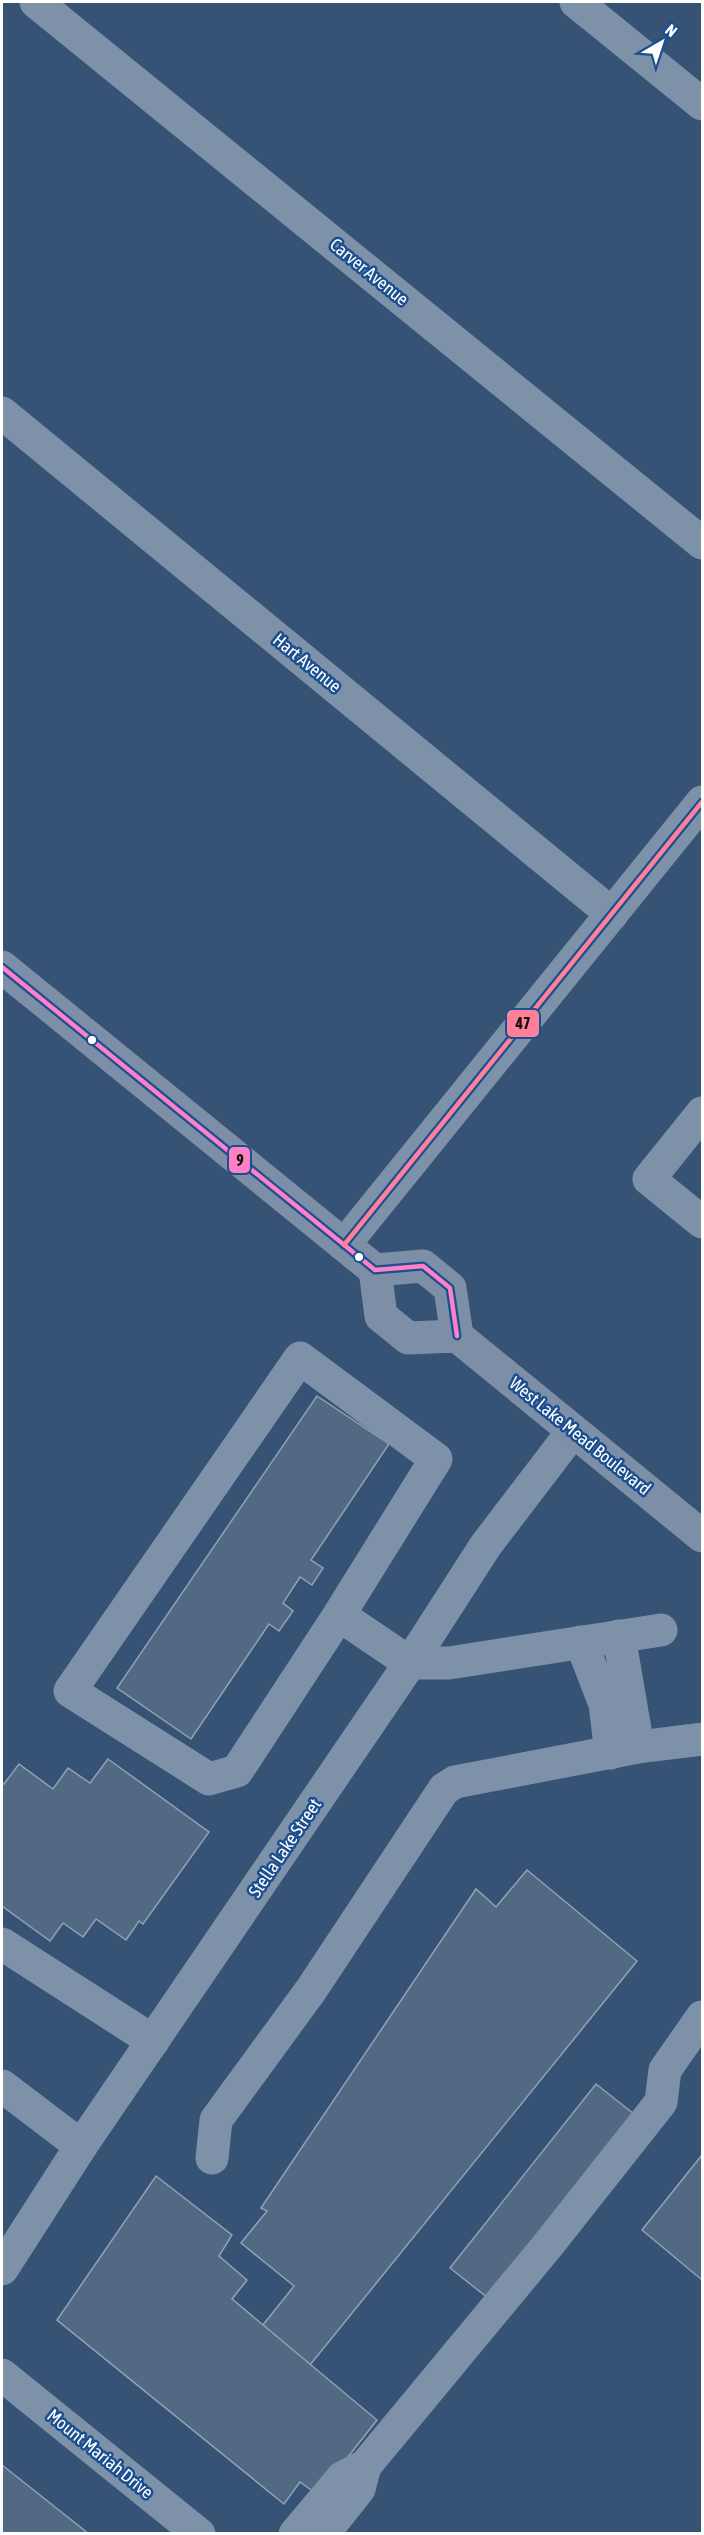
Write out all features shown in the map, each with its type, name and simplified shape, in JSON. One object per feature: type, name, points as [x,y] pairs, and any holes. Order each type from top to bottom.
[{"type":"main road","points":[[2,967],[375,1270],[423,1266],[441,1280],[450,1288],[457,1336],[408,1338],[381,1316],[375,1270]]},
{"type":"main road","name":"West Lake Mead Boulevard","points":[[457,1336],[702,1536]]},
{"type":"street","name":"Carver Avenue","points":[[36,2],[702,543]]},
{"type":"street","points":[[576,2],[702,104]]},
{"type":"street","name":"Hart Avenue","points":[[2,413],[612,914]]},
{"type":"street","points":[[344,1245],[702,802]]},
{"type":"street","points":[[702,1113],[649,1179],[702,1222]]},
{"type":"street","points":[[300,1358],[436,1460],[339,1615],[237,1771],[209,1779],[70,1691],[300,1358]]},
{"type":"street","name":"Stella Lake Street","points":[[2,2270],[81,2146],[410,1663],[486,1545],[573,1431]]},
{"type":"street","points":[[339,1615],[410,1663],[448,1663],[661,1630]]},
{"type":"street","points":[[619,1636],[624,1750]]},
{"type":"street","points":[[581,1642],[624,1750]]},
{"type":"street","points":[[212,2158],[216,2120],[311,1990],[444,1789],[455,1782],[624,1750],[702,1739]]},
{"type":"street","points":[[2,1944],[153,2041]]},
{"type":"street","points":[[295,2534],[342,2478],[364,2466],[548,2245],[661,2102],[665,2070],[702,2017]]},
{"type":"street","points":[[2,2086],[81,2146]]},
{"type":"street","name":"Mount Mariah Drive","points":[[2,2375],[199,2534]]},
{"type":"street","points":[[323,2534],[359,2489],[364,2466]]},
{"type":"building","points":[[317,1396],[389,1444],[311,1560],[323,1568],[312,1585],[300,1577],[283,1603],[293,1611],[279,1631],[269,1624],[191,1739],[117,1688]]},
{"type":"building","points":[[108,1759],[209,1832],[143,1924],[139,1921],[126,1940],[96,1919],[83,1937],[63,1923],[50,1941],[2,1906],[2,1783],[4,1784],[19,1764],[53,1789],[68,1768],[90,1783]]},
{"type":"building","points":[[527,1870],[637,1961],[310,2365],[263,2325],[294,2286],[241,2243],[267,2211],[261,2208],[476,1889],[496,1907]]},
{"type":"building","points":[[596,2084],[634,2114],[488,2298],[450,2268]]},
{"type":"building","points":[[702,2155],[702,2280],[642,2230]]},
{"type":"building","points":[[156,2176],[232,2235],[219,2256],[247,2280],[232,2299],[377,2420],[318,2495],[300,2482],[284,2504],[57,2320]]},
{"type":"building","points":[[2,2465],[89,2534],[2,2534]]},
{"type":"transit line","name":"47","points":[[344,1245],[702,802]]},
{"type":"transit line","name":"9","points":[[2,967],[375,1270],[423,1266],[450,1288],[457,1336]]}]
